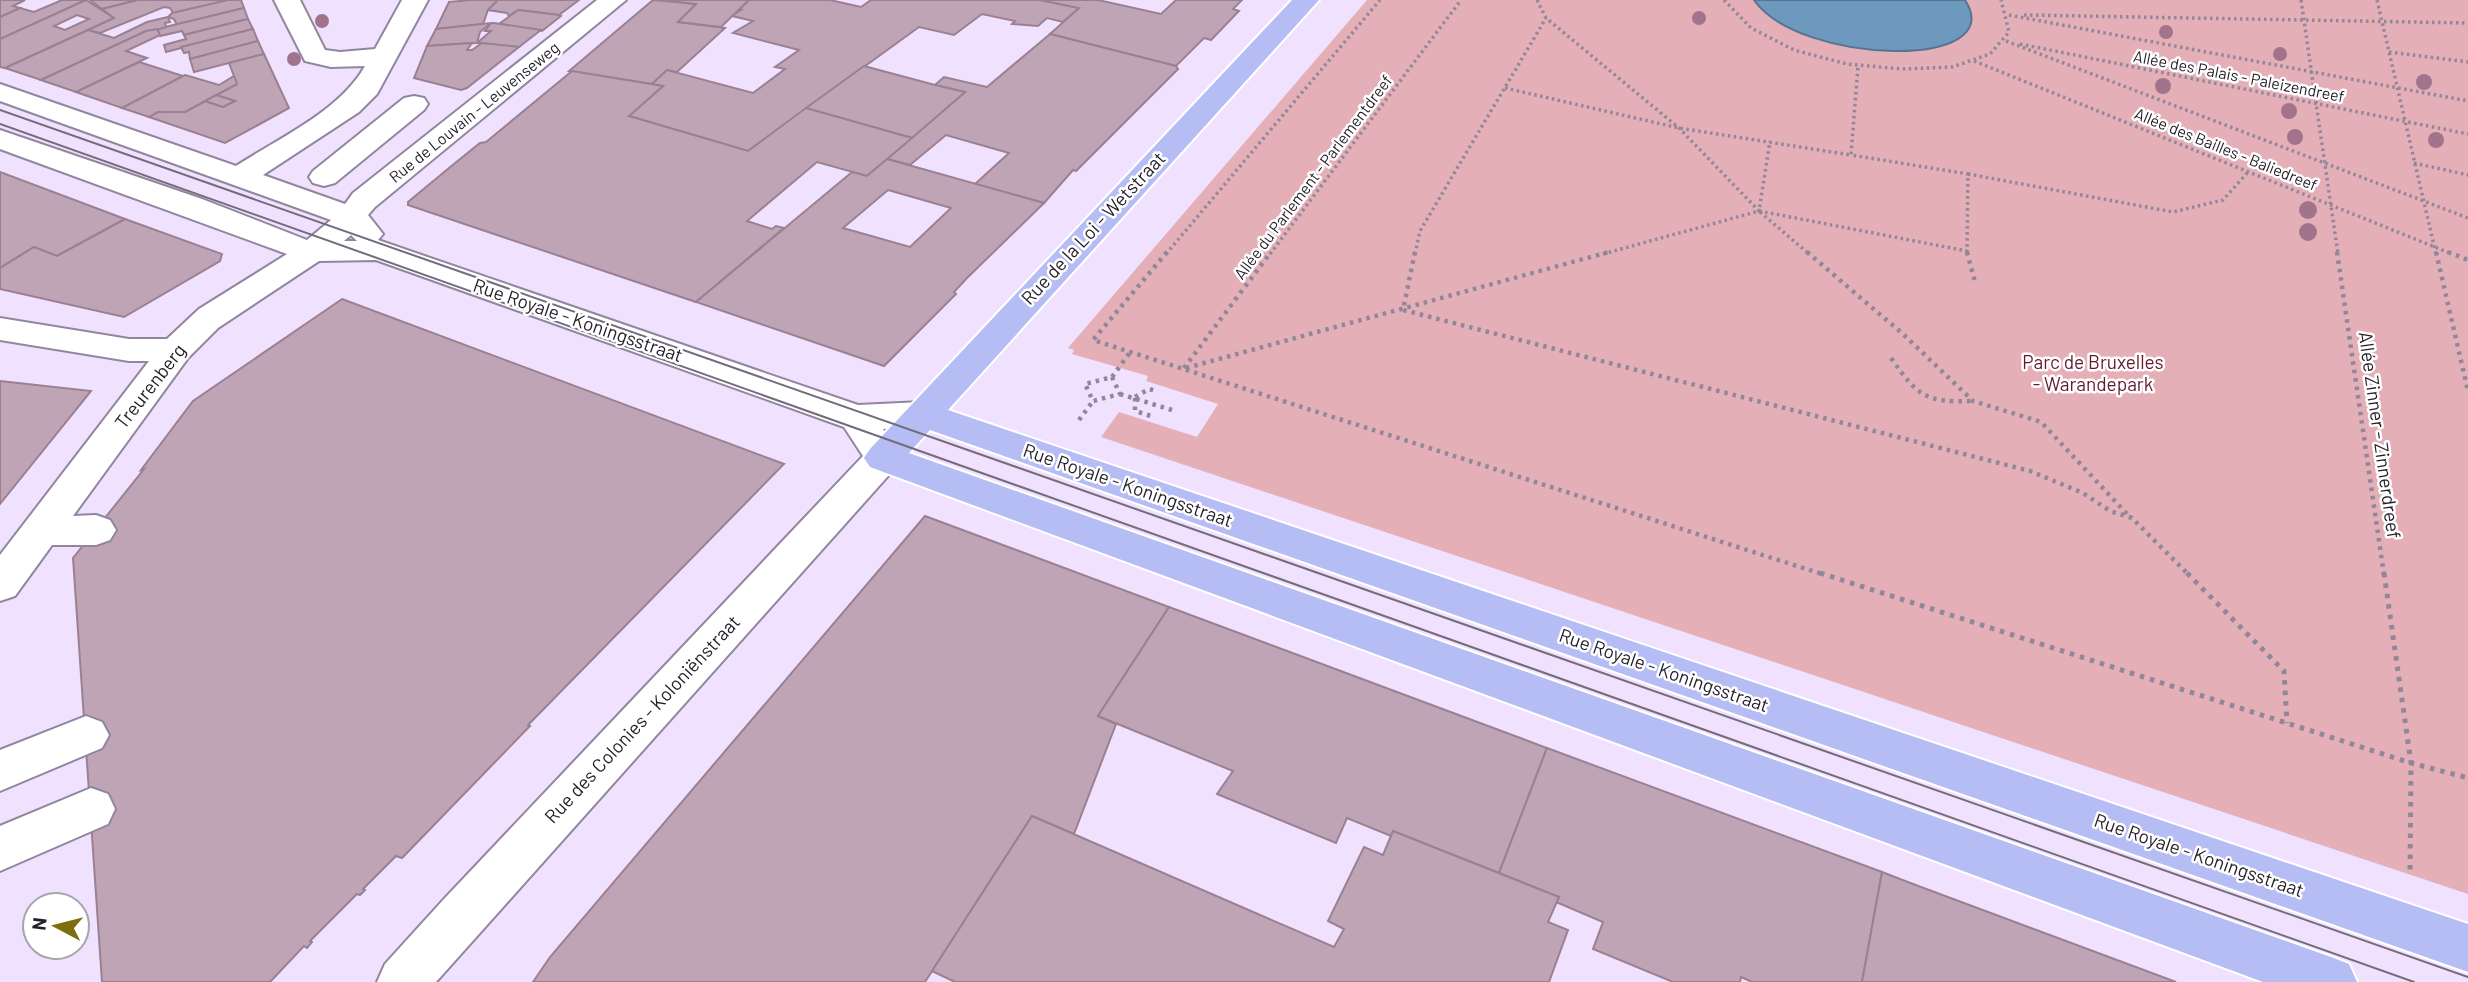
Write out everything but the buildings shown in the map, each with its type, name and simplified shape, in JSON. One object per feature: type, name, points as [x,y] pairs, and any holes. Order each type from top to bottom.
[{"type":"main road","name":"Rue de la Loi - Wetstraat","points":[[883,458],[1306,0]]},
{"type":"main road","name":"Rue Royale - Koningsstraat","points":[[922,414],[2468,948]]},
{"type":"main road","points":[[883,458],[2331,982]]},
{"type":"street","points":[[287,0],[314,54],[324,59],[343,60],[386,57]]},
{"type":"street","points":[[324,177],[380,92],[386,57],[415,0]]},
{"type":"street","name":"Rue de Louvain - Leuvenseweg","points":[[346,223],[364,200],[613,0]]},
{"type":"street","points":[[0,92],[239,177],[346,223],[379,250]]},
{"type":"street","points":[[239,177],[349,106],[380,92]]},
{"type":"street","name":"Rue Royale - Koningsstraat","points":[[0,139],[191,206],[311,252],[379,250],[856,418],[922,414]]},
{"type":"street","name":"Treurenberg","points":[[0,585],[176,350],[209,319],[311,252],[346,223]]},
{"type":"street","points":[[0,329],[130,350],[176,350]]},
{"type":"street","points":[[856,418],[883,458]]},
{"type":"street","name":"Rue des Colonies - Koloniënstraat","points":[[403,982],[491,881],[803,548],[883,458]]},
{"type":"street","points":[[39,531],[96,530]]},
{"type":"street","points":[[0,771],[86,735]]},
{"type":"street","points":[[0,849],[91,809]]},
{"type":"path","points":[[1380,0],[1093,340],[2411,763],[2468,778]]},
{"type":"path","name":"Allée du Parlement - Parlementdreef","points":[[1184,368],[1461,0]]},
{"type":"path","points":[[1537,0],[1546,18],[1679,128],[1759,211],[1903,334],[1973,401]]},
{"type":"path","points":[[1724,0],[1730,12],[1760,34],[1804,54],[1858,66],[1914,70],[1941,69],[1974,61],[1993,52],[2006,41],[2011,28],[2009,15],[2001,0]]},
{"type":"path","name":"Allée Zinner - Zinnerdreef","points":[[2301,0],[2411,763],[2410,875]]},
{"type":"path","points":[[2377,0],[2432,246],[2468,391]]},
{"type":"path","points":[[2009,15],[2468,23]]},
{"type":"path","name":"Allée des Palais - Paleizendreef","points":[[2009,15],[2468,101]]},
{"type":"path","points":[[1403,310],[1420,231],[1546,18]]},
{"type":"path","name":"Allée des Palais - Paleizendreef","points":[[2006,41],[2468,134]]},
{"type":"path","name":"Allée des Bailles - Baliedreef","points":[[2006,41],[2468,218]]},
{"type":"path","points":[[2389,52],[2468,63]]},
{"type":"path","name":"Allée des Bailles - Baliedreef","points":[[1974,61],[2468,260]]},
{"type":"path","points":[[1850,155],[1858,66]]},
{"type":"path","points":[[1505,88],[1679,128],[1968,174],[2174,212],[2223,200],[2248,172]]},
{"type":"path","points":[[1759,211],[1770,141]]},
{"type":"path","points":[[2414,163],[2468,175]]},
{"type":"path","points":[[1968,174],[1967,251],[1975,282]]},
{"type":"path","points":[[1184,368],[1759,211],[1967,251]]},
{"type":"path","points":[[1403,310],[2030,471],[2083,493],[2110,511],[2132,518]]},
{"type":"path","points":[[1093,401],[1085,384],[1112,377],[1131,351]]},
{"type":"path","points":[[1891,358],[1918,394],[1942,403],[1973,401],[2040,422],[2284,671],[2287,723]]},
{"type":"path","points":[[1112,377],[1120,394]]},
{"type":"path","points":[[1135,398],[1149,389],[1156,391]]},
{"type":"path","points":[[1073,428],[1093,401],[1120,394],[1172,410]]},
{"type":"path","points":[[1135,398],[1135,411],[1151,416]]},
{"type":"green space","name":"Parc de Bruxelles - Warandepark","points":[[1367,0],[2468,0],[2468,894],[1101,437],[1119,412],[1197,437],[1218,404],[1146,381],[1148,376],[1072,354],[1074,350],[1068,348]]},
{"type":"water","points":[[1754,0],[1965,0],[1971,23],[1958,39],[1930,48],[1894,51],[1853,47],[1812,37],[1778,22]]},
{"type":"tram line","points":[[0,110],[2468,977]]},
{"type":"tram line","points":[[0,124],[2414,982]]}]
